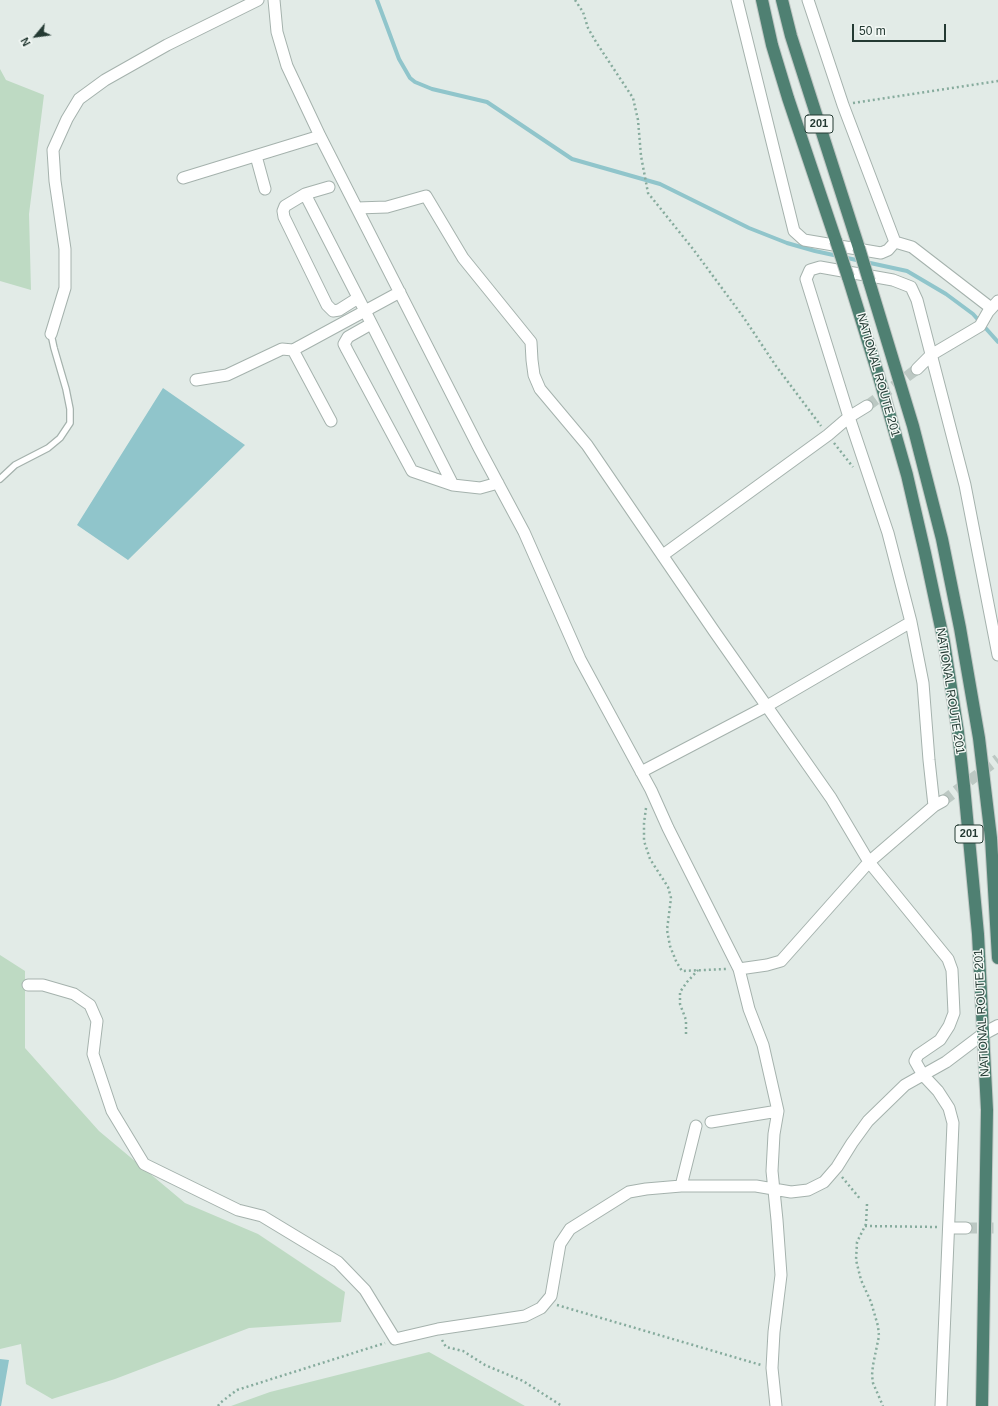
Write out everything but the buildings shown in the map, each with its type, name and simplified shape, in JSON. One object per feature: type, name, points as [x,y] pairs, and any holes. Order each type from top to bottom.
[{"type":"highway","name":"NATIONAL ROUTE 201","points":[[762,0],[772,44],[788,98],[848,277],[907,476],[944,642],[958,732],[970,844],[978,934],[987,1110],[982,1406]]},
{"type":"highway","name":"NATIONAL ROUTE 201","points":[[782,0],[790,36],[859,248],[915,433],[942,539],[960,628],[979,738],[990,830],[998,958]]},
{"type":"street","points":[[52,334],[65,288],[65,249],[55,181],[53,150],[79,99],[105,80],[167,45],[258,0]]},
{"type":"street","points":[[274,0],[277,32],[287,66],[320,136],[524,532],[580,659],[651,790],[668,828],[739,969],[749,1009],[763,1044],[778,1111],[774,1134],[772,1163],[781,1275],[774,1332],[772,1368],[776,1406]]},
{"type":"street","points":[[737,0],[794,231],[804,240],[881,253],[888,250],[895,242]]},
{"type":"street","points":[[808,0],[843,105],[895,242]]},
{"type":"street","points":[[183,178],[320,136]]},
{"type":"street","points":[[256,156],[265,189]]},
{"type":"street","points":[[329,187],[305,194],[285,206],[283,211],[284,217],[327,305],[333,310],[339,310],[358,298]]},
{"type":"street","points":[[305,194],[453,484]]},
{"type":"street","points":[[357,208],[387,207],[426,196],[463,258],[531,342],[534,375],[540,389],[587,445],[831,798],[869,862],[948,959],[952,970],[954,1013],[949,1026],[940,1040],[918,1055],[915,1061],[923,1075],[938,1091],[949,1108],[953,1123],[941,1406]]},
{"type":"street","points":[[895,242],[912,247],[992,307],[980,326],[931,355],[917,369]]},
{"type":"street","points":[[739,969],[767,965],[781,961],[869,862],[938,803],[923,683],[911,622],[888,533],[849,417],[806,279],[810,270],[820,267],[893,280],[911,287],[917,300],[965,485],[998,655]]},
{"type":"street","points":[[196,380],[227,375],[282,349],[293,350],[400,292]]},
{"type":"street","points":[[371,324],[348,337],[344,344],[412,471],[453,484],[480,488],[498,483]]},
{"type":"street","points":[[293,350],[330,421]]},
{"type":"street","points":[[663,556],[849,417],[868,406]]},
{"type":"street","points":[[641,772],[767,706],[911,622]]},
{"type":"street","points":[[28,984],[43,985],[74,994],[90,1005],[96,1021],[93,1054],[112,1111],[144,1164],[238,1210],[262,1216],[338,1262],[365,1290],[395,1339],[440,1329],[524,1316],[541,1308],[551,1296],[560,1244],[570,1229],[629,1192],[681,1186],[756,1186],[790,1192],[808,1190],[824,1182],[835,1169],[868,1121],[906,1085],[946,1062],[983,1034],[998,1026]]},
{"type":"street","points":[[711,1122],[778,1111]]},
{"type":"street","points":[[681,1186],[696,1126]]},
{"type":"street","points":[[949,1228],[966,1228]]},
{"type":"lane","points":[[0,479],[15,465],[48,448],[60,438],[70,423],[70,409],[66,389],[54,348],[52,334]]},
{"type":"path","points":[[575,0],[583,12],[588,28],[596,42],[633,98],[638,120],[641,156],[648,193],[693,249],[744,318],[776,366],[828,434]]},
{"type":"path","points":[[843,105],[998,81]]},
{"type":"path","points":[[651,790],[647,802],[644,823],[644,841],[650,859],[668,887],[671,898],[667,930],[670,946],[676,961],[682,971],[739,969]]},
{"type":"path","points":[[686,1034],[686,1020],[680,1004],[680,992],[698,970]]},
{"type":"path","points":[[835,1169],[861,1200]]},
{"type":"path","points":[[867,1204],[865,1226],[857,1242],[856,1260],[861,1280],[872,1302],[878,1326],[879,1336],[872,1365],[872,1375],[873,1383],[883,1406]]},
{"type":"path","points":[[865,1226],[949,1228]]},
{"type":"path","points":[[547,1302],[772,1368]]},
{"type":"path","points":[[440,1329],[442,1341],[446,1347],[463,1351],[485,1365],[523,1381],[562,1406]]},
{"type":"path","points":[[218,1406],[237,1390],[395,1339]]},
{"type":"green space","points":[[0,69],[6,80],[44,95],[29,214],[31,290],[0,281]]},
{"type":"green space","points":[[0,955],[25,971],[25,1048],[99,1131],[185,1203],[258,1234],[345,1292],[341,1322],[249,1328],[115,1379],[52,1399],[26,1384],[21,1344],[0,1349]]},
{"type":"green space","points":[[429,1352],[525,1406],[231,1406],[270,1392]]},
{"type":"water","points":[[163,388],[245,445],[128,560],[77,525]]},
{"type":"water","points":[[0,1359],[9,1360],[1,1406],[0,1406]]},
{"type":"waterway","points":[[377,0],[399,59],[410,78],[415,82],[432,89],[487,102],[572,159],[660,184],[749,228],[787,243],[815,251],[907,271],[946,294],[973,314],[998,342]]},
{"type":"tunnel","points":[[867,406],[917,369]]},
{"type":"tunnel","points":[[943,801],[998,759]]},
{"type":"tunnel","points":[[966,1228],[998,1228]]}]
